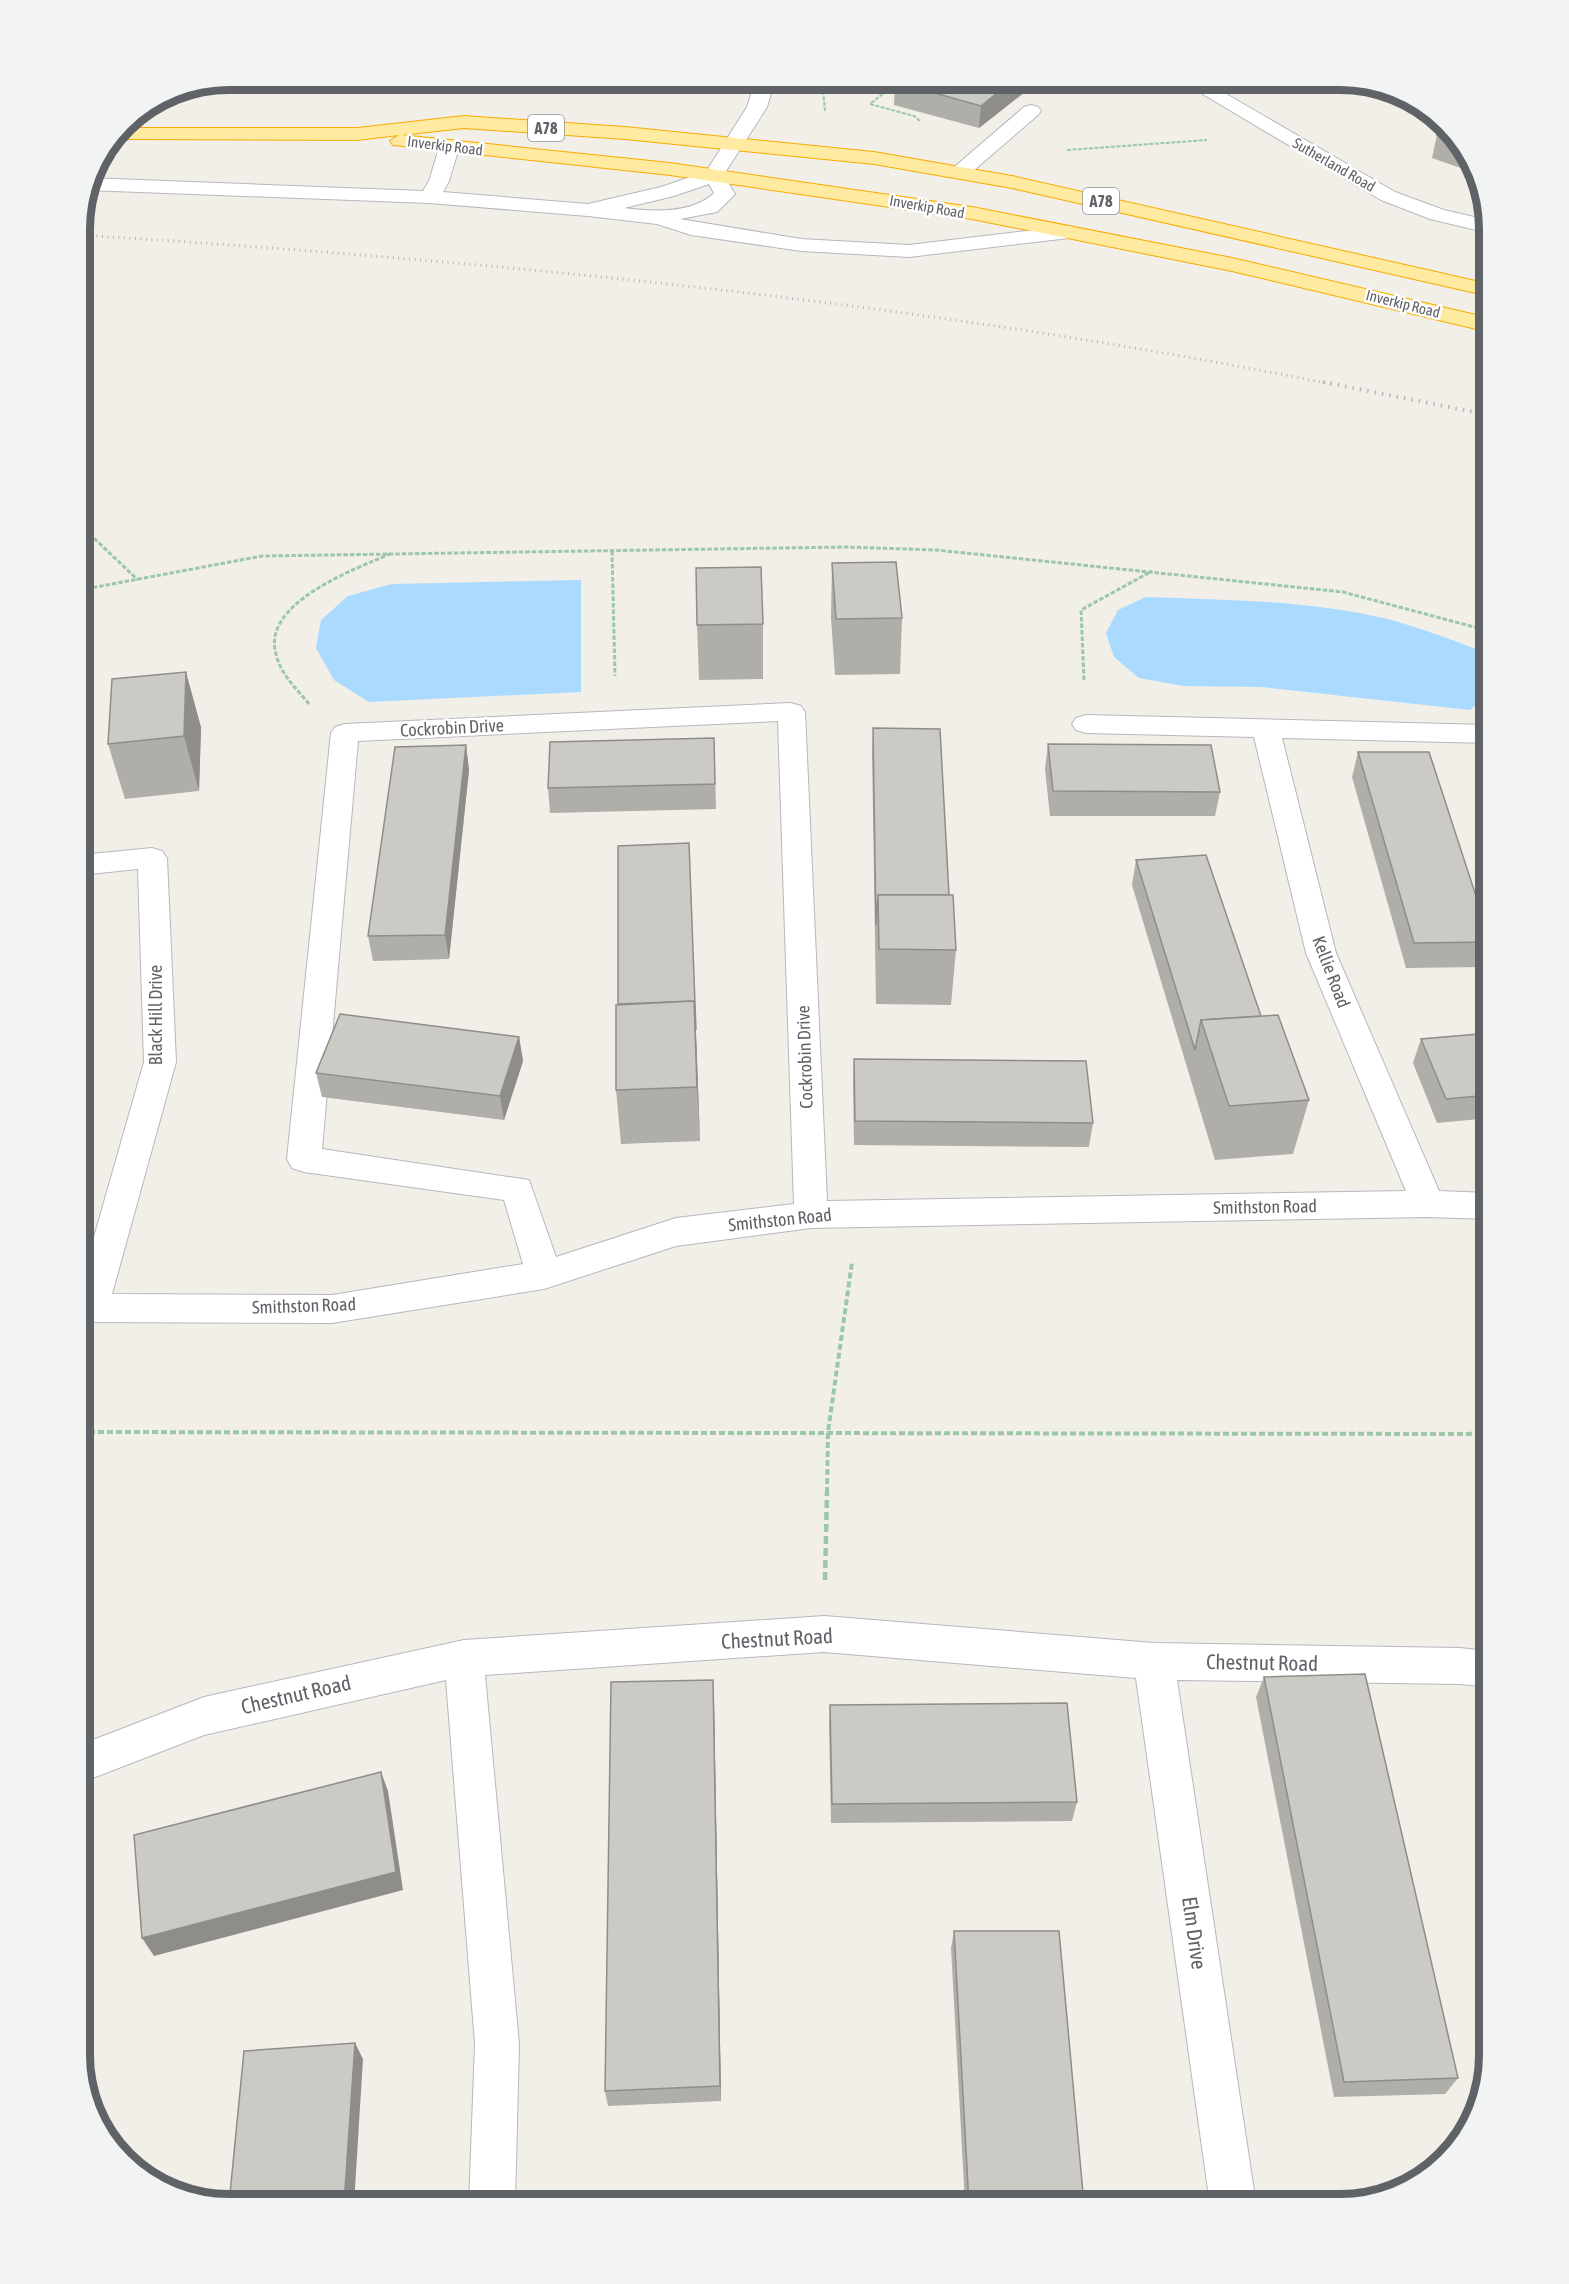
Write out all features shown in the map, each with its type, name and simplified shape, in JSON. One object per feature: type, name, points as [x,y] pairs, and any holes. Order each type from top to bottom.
[{"type":"highway","name":"Inverkip Road","points":[[128,134],[357,134],[464,122],[735,143],[874,158],[1168,216],[1479,287]]},
{"type":"highway","name":"Inverkip Road","points":[[357,134],[448,148],[592,160],[828,190],[1069,232],[1367,295],[1479,323]]},
{"type":"street","points":[[588,210],[667,192],[714,175],[757,107],[762,90]]},
{"type":"street","name":"Sutherland Road","points":[[1205,90],[1388,196],[1437,215],[1479,225]]},
{"type":"street","points":[[959,173],[1031,111]]},
{"type":"street","points":[[429,197],[439,182],[448,148]]},
{"type":"street","points":[[653,218],[710,208],[725,194],[714,175]]},
{"type":"street","points":[[98,184],[429,197],[588,210],[653,218],[691,229],[801,245],[909,251],[1069,232]]},
{"type":"street","name":"Cockrobin Drive","points":[[345,733],[791,712],[811,1215]]},
{"type":"street","points":[[1086,724],[1479,734]]},
{"type":"street","name":"Kellie Road","points":[[1266,728],[1321,953],[1428,1204]]},
{"type":"street","points":[[345,733],[304,1159],[518,1189],[544,1275]]},
{"type":"street","name":"Black Hill Drive","points":[[90,864],[152,858],[160,1062],[90,1292]]},
{"type":"street","name":"Smithston Road","points":[[90,1308],[332,1309],[544,1275],[676,1232],[811,1215],[1428,1204],[1479,1206]]},
{"type":"street","name":"Chestnut Road","points":[[90,1760],[204,1716],[464,1658],[824,1634],[1154,1661],[1460,1665],[1479,1668]]},
{"type":"street","points":[[464,1658],[497,2044],[492,2194]]},
{"type":"street","name":"Elm Drive","points":[[1154,1661],[1232,2194]]},
{"type":"path","points":[[824,90],[826,106],[824,115]]},
{"type":"path","points":[[888,90],[870,104],[914,116],[925,125]]},
{"type":"path","points":[[1062,150],[1282,135]]},
{"type":"path","points":[[90,534],[138,580]]},
{"type":"path","points":[[90,589],[262,555],[846,547],[925,550],[1153,570],[1343,592],[1479,628]]},
{"type":"path","points":[[612,550],[616,720]]},
{"type":"path","points":[[345,733],[314,709],[284,676],[273,647],[280,619],[309,591],[392,553]]},
{"type":"path","points":[[1086,724],[1082,610],[1153,570]]},
{"type":"path","points":[[824,1634],[828,1432],[858,1213]]},
{"type":"path","points":[[90,1432],[1479,1433]]},
{"type":"water","points":[[581,580],[581,692],[369,702],[334,680],[316,648],[321,620],[348,596],[392,584]]},
{"type":"water","points":[[1146,597],[1295,604],[1383,618],[1436,634],[1479,651],[1479,702],[1470,710],[1262,687],[1183,686],[1139,678],[1114,657],[1106,633],[1118,610]]},
{"type":"building","points":[[924,90],[1001,90],[981,106]]},
{"type":"building","points":[[896,562],[902,618],[836,619],[832,563]]},
{"type":"building","points":[[761,567],[763,624],[697,625],[696,568]]},
{"type":"building","points":[[186,672],[184,736],[108,744],[112,679]]},
{"type":"building","points":[[873,728],[940,729],[949,895],[878,895],[876,925]]},
{"type":"building","points":[[714,738],[715,784],[548,788],[550,742]]},
{"type":"building","points":[[1048,744],[1211,745],[1220,792],[1053,791]]},
{"type":"building","points":[[466,745],[445,935],[368,936],[395,747]]},
{"type":"building","points":[[1358,752],[1429,752],[1479,905],[1479,942],[1414,943]]},
{"type":"building","points":[[689,843],[696,1030],[694,1001],[618,1004],[618,846]]},
{"type":"building","points":[[1206,855],[1261,1016],[1201,1020],[1195,1050],[1136,860]]},
{"type":"building","points":[[878,895],[953,895],[956,950],[879,949]]},
{"type":"building","points":[[694,1001],[697,1087],[616,1090],[616,1005]]},
{"type":"building","points":[[340,1014],[519,1037],[500,1096],[316,1073]]},
{"type":"building","points":[[1278,1015],[1309,1100],[1229,1106],[1201,1020]]},
{"type":"building","points":[[1479,1034],[1479,1096],[1446,1099],[1421,1039]]},
{"type":"building","points":[[854,1059],[1086,1061],[1093,1123],[855,1121]]},
{"type":"building","points":[[1365,1674],[1458,2078],[1344,2082],[1264,1677]]},
{"type":"building","points":[[713,1680],[720,2086],[605,2091],[611,1682]]},
{"type":"building","points":[[1067,1703],[1077,1802],[832,1804],[830,1705]]},
{"type":"building","points":[[381,1772],[396,1872],[142,1938],[134,1835]]},
{"type":"building","points":[[954,1931],[1059,1931],[1083,2194],[968,2194]]},
{"type":"building","points":[[355,2043],[345,2194],[230,2194],[244,2051]]},
{"type":"railway","points":[[90,236],[394,258],[708,288],[1021,330],[1176,355],[1331,384]]},
{"type":"railway","points":[[1323,382],[1479,413]]}]
